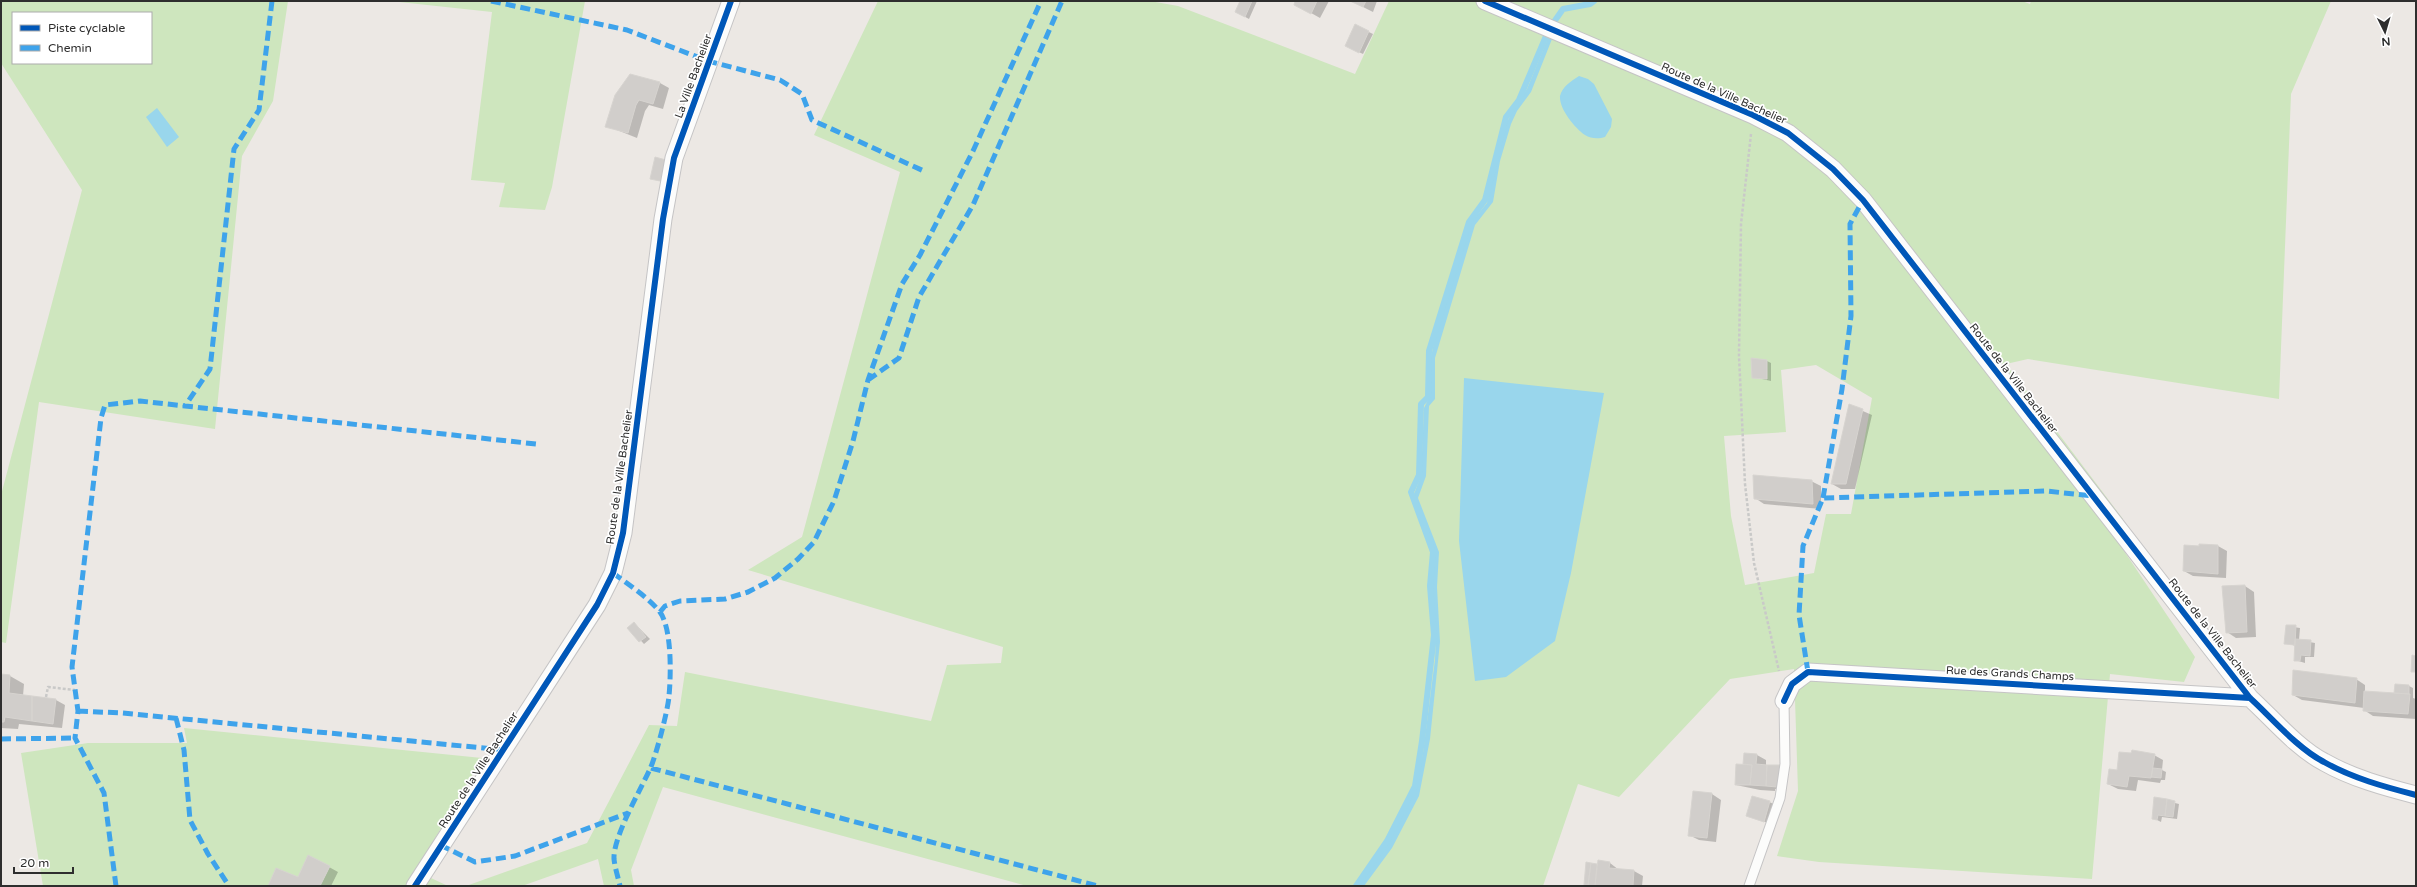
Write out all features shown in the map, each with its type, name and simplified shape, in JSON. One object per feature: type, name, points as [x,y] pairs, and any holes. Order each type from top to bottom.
[{"type":"street","name":"La Ville Bachelier","points":[[674,158],[731,1]]},
{"type":"street","name":"Route de la Ville Bachelier","points":[[1485,1],[1753,115],[1788,133],[1834,169],[1863,200],[2250,698],[2292,738],[2322,762],[2378,785],[2416,795]]},
{"type":"street","name":"Route de la Ville Bachelier","points":[[415,886],[588,618],[613,573],[623,533],[663,219],[674,158]]},
{"type":"street","name":"Rue des Grands Champs","points":[[1784,701],[1792,684],[1808,672],[2250,698]]},
{"type":"lane","points":[[1749,886],[1780,798],[1785,764],[1784,701]]},
{"type":"path","points":[[1753,115],[1741,224],[1739,356],[1745,484],[1752,547],[1779,673]]},
{"type":"path","points":[[46,697],[48,687],[75,690]]},
{"type":"green space","points":[[1,1],[288,1],[273,101],[242,156],[215,429],[39,402],[6,643],[1,642],[1,495],[82,190],[1,63]]},
{"type":"green space","points":[[390,1],[585,1],[552,187],[545,210],[499,207],[505,183],[471,180],[492,12]]},
{"type":"green space","points":[[878,1],[1150,1],[1178,6],[1355,74],[1389,1],[2022,1],[2030,4],[2031,1],[2331,1],[2291,94],[2279,399],[2028,359],[2006,364],[2123,519],[2110,530],[2195,657],[2184,682],[2110,674],[2092,879],[1819,862],[1777,856],[1798,791],[1794,669],[1730,679],[1619,797],[1578,784],[1543,886],[1027,886],[663,787],[631,870],[634,886],[604,886],[598,859],[522,886],[466,886],[587,843],[649,725],[677,726],[685,672],[931,721],[947,665],[1001,663],[1003,647],[748,570],[802,537],[900,172],[814,135]],"holes":[[[1816,365],[1872,398],[1851,514],[1826,514],[1814,573],[1745,585],[1731,516],[1724,436],[1786,432],[1781,370]]]},
{"type":"green space","points":[[184,728],[482,758],[416,871],[448,886],[43,886],[21,753],[88,743],[187,743]]},
{"type":"water","points":[[1548,38],[1552,39],[1531,92],[1517,111],[1511,124],[1500,161],[1493,202],[1475,225],[1435,358],[1435,399],[1429,406],[1426,476],[1418,498],[1439,552],[1437,587],[1440,642],[1430,739],[1419,796],[1392,848],[1364,886],[1357,886],[1389,842],[1413,794],[1423,753],[1435,660],[1436,635],[1432,591],[1434,557],[1432,542],[1414,494],[1421,476],[1424,408],[1429,398],[1429,366],[1435,338],[1470,224],[1487,203],[1503,131],[1514,107],[1527,89]]},
{"type":"water","points":[[1579,76],[1588,79],[1594,84],[1612,119],[1611,127],[1605,137],[1595,138],[1585,135],[1572,123],[1562,107],[1560,101],[1561,93],[1570,82]]},
{"type":"water","points":[[157,108],[179,137],[167,147],[146,117]]},
{"type":"water","points":[[1464,378],[1604,393],[1571,573],[1555,641],[1506,677],[1475,681],[1459,541]]},
{"type":"building","points":[[1240,1],[1252,1],[1245,17],[1235,12]]},
{"type":"building","points":[[1295,1],[1317,1],[1311,14],[1294,5]]},
{"type":"building","points":[[1350,1],[1366,1],[1363,7]]},
{"type":"building","points":[[1355,24],[1369,31],[1359,53],[1345,46]]},
{"type":"building","points":[[630,74],[660,82],[653,104],[639,100],[636,105],[628,133],[605,127],[615,95]]},
{"type":"building","points":[[655,157],[666,160],[660,181],[650,179]]},
{"type":"building","points":[[1751,358],[1767,360],[1767,379],[1752,378]]},
{"type":"building","points":[[1849,404],[1863,409],[1846,484],[1831,484]]},
{"type":"building","points":[[1753,475],[1812,480],[1813,504],[1754,499]]},
{"type":"building","points":[[2199,544],[2218,545],[2218,574],[2183,571],[2184,545],[2199,546]]},
{"type":"building","points":[[2245,585],[2247,632],[2226,633],[2222,586]]},
{"type":"building","points":[[634,622],[646,637],[639,642],[627,628]]},
{"type":"building","points":[[2286,625],[2296,625],[2295,645],[2284,644]]},
{"type":"building","points":[[2295,639],[2311,640],[2310,656],[2301,655],[2300,661],[2294,661]]},
{"type":"building","points":[[2412,655],[2416,656],[2416,672],[2411,672]]},
{"type":"building","points":[[2293,670],[2357,678],[2355,703],[2292,695]]},
{"type":"building","points":[[1,674],[10,675],[9,693],[32,696],[32,721],[5,717],[4,722],[1,722]]},
{"type":"building","points":[[2395,684],[2409,685],[2409,694],[2394,693]]},
{"type":"building","points":[[2364,691],[2410,694],[2408,714],[2363,711]]},
{"type":"building","points":[[32,696],[56,699],[53,724],[32,721]]},
{"type":"building","points":[[2132,750],[2155,754],[2151,778],[2129,776],[2127,787],[2107,784],[2109,769],[2117,770],[2119,752],[2131,753]]},
{"type":"building","points":[[1744,753],[1757,754],[1756,764],[1767,765],[1766,786],[1750,785],[1752,765],[1743,764]]},
{"type":"building","points":[[1736,764],[1752,765],[1750,785],[1735,785]]},
{"type":"building","points":[[1767,765],[1781,765],[1783,767],[1777,787],[1766,786]]},
{"type":"building","points":[[2153,768],[2162,769],[2161,778],[2151,777]]},
{"type":"building","points":[[1693,791],[1712,793],[1707,838],[1688,836]]},
{"type":"building","points":[[1752,796],[1770,801],[1764,822],[1746,816]]},
{"type":"building","points":[[2154,797],[2167,799],[2165,816],[2158,815],[2157,820],[2152,819]]},
{"type":"building","points":[[2167,799],[2175,801],[2173,817],[2165,816]]},
{"type":"building","points":[[308,855],[330,866],[320,886],[268,886],[276,868],[298,877]]},
{"type":"building","points":[[1598,860],[1610,862],[1609,868],[1634,870],[1633,886],[1595,886]]},
{"type":"building","points":[[1586,862],[1591,863],[1588,885],[1584,885]]},
{"type":"building","points":[[1591,863],[1597,864],[1595,886],[1588,885]]},
{"type":"waterway","points":[[1356,886],[1387,841],[1415,786],[1422,741],[1434,635],[1430,586],[1433,552],[1411,492],[1419,475],[1421,404],[1428,397],[1429,351],[1469,222],[1485,200],[1506,117],[1519,100],[1549,29],[1563,9],[1590,4],[1594,1]]},
{"type":"marked path","points":[[272,1],[259,110],[234,149],[210,369],[185,406],[536,444]]},
{"type":"marked path","points":[[491,1],[627,30],[708,61],[780,80],[802,94],[812,120],[926,172]]},
{"type":"marked path","points":[[660,612],[665,606],[680,601],[725,599],[748,592],[775,578],[798,559],[814,542],[834,501],[853,441],[868,380],[902,284],[920,255],[973,151],[1041,1]]},
{"type":"marked path","points":[[868,380],[899,358],[919,297],[973,205],[1062,1]]},
{"type":"marked path","points":[[1823,498],[1842,389],[1851,316],[1850,224],[1863,200]]},
{"type":"marked path","points":[[116,886],[104,793],[75,738],[78,711],[72,667],[101,418],[105,405],[140,401],[185,406]]},
{"type":"marked path","points":[[1808,672],[1799,615],[1803,546],[1823,498],[2046,491],[2093,496]]},
{"type":"marked path","points":[[613,573],[644,596],[660,612],[667,629],[670,652],[670,687],[664,722],[650,769],[622,827],[615,850],[614,862],[620,886]]},
{"type":"marked path","points":[[78,711],[122,713],[504,750]]},
{"type":"marked path","points":[[176,718],[184,750],[190,820],[208,854],[229,886]]},
{"type":"marked path","points":[[1,739],[75,738]]},
{"type":"marked path","points":[[651,768],[1098,886]]},
{"type":"marked path","points":[[440,845],[475,862],[515,856],[628,813]]},
{"type":"cycle path","points":[[415,886],[597,605],[613,573],[623,533],[663,219],[674,158],[731,1]]},
{"type":"cycle path","points":[[1485,1],[1753,115],[1788,133],[1833,169],[1863,200],[2250,698],[2304,749],[2324,762],[2357,777],[2416,795]]},
{"type":"cycle path","points":[[1784,701],[1792,684],[1808,672],[2250,698]]}]
